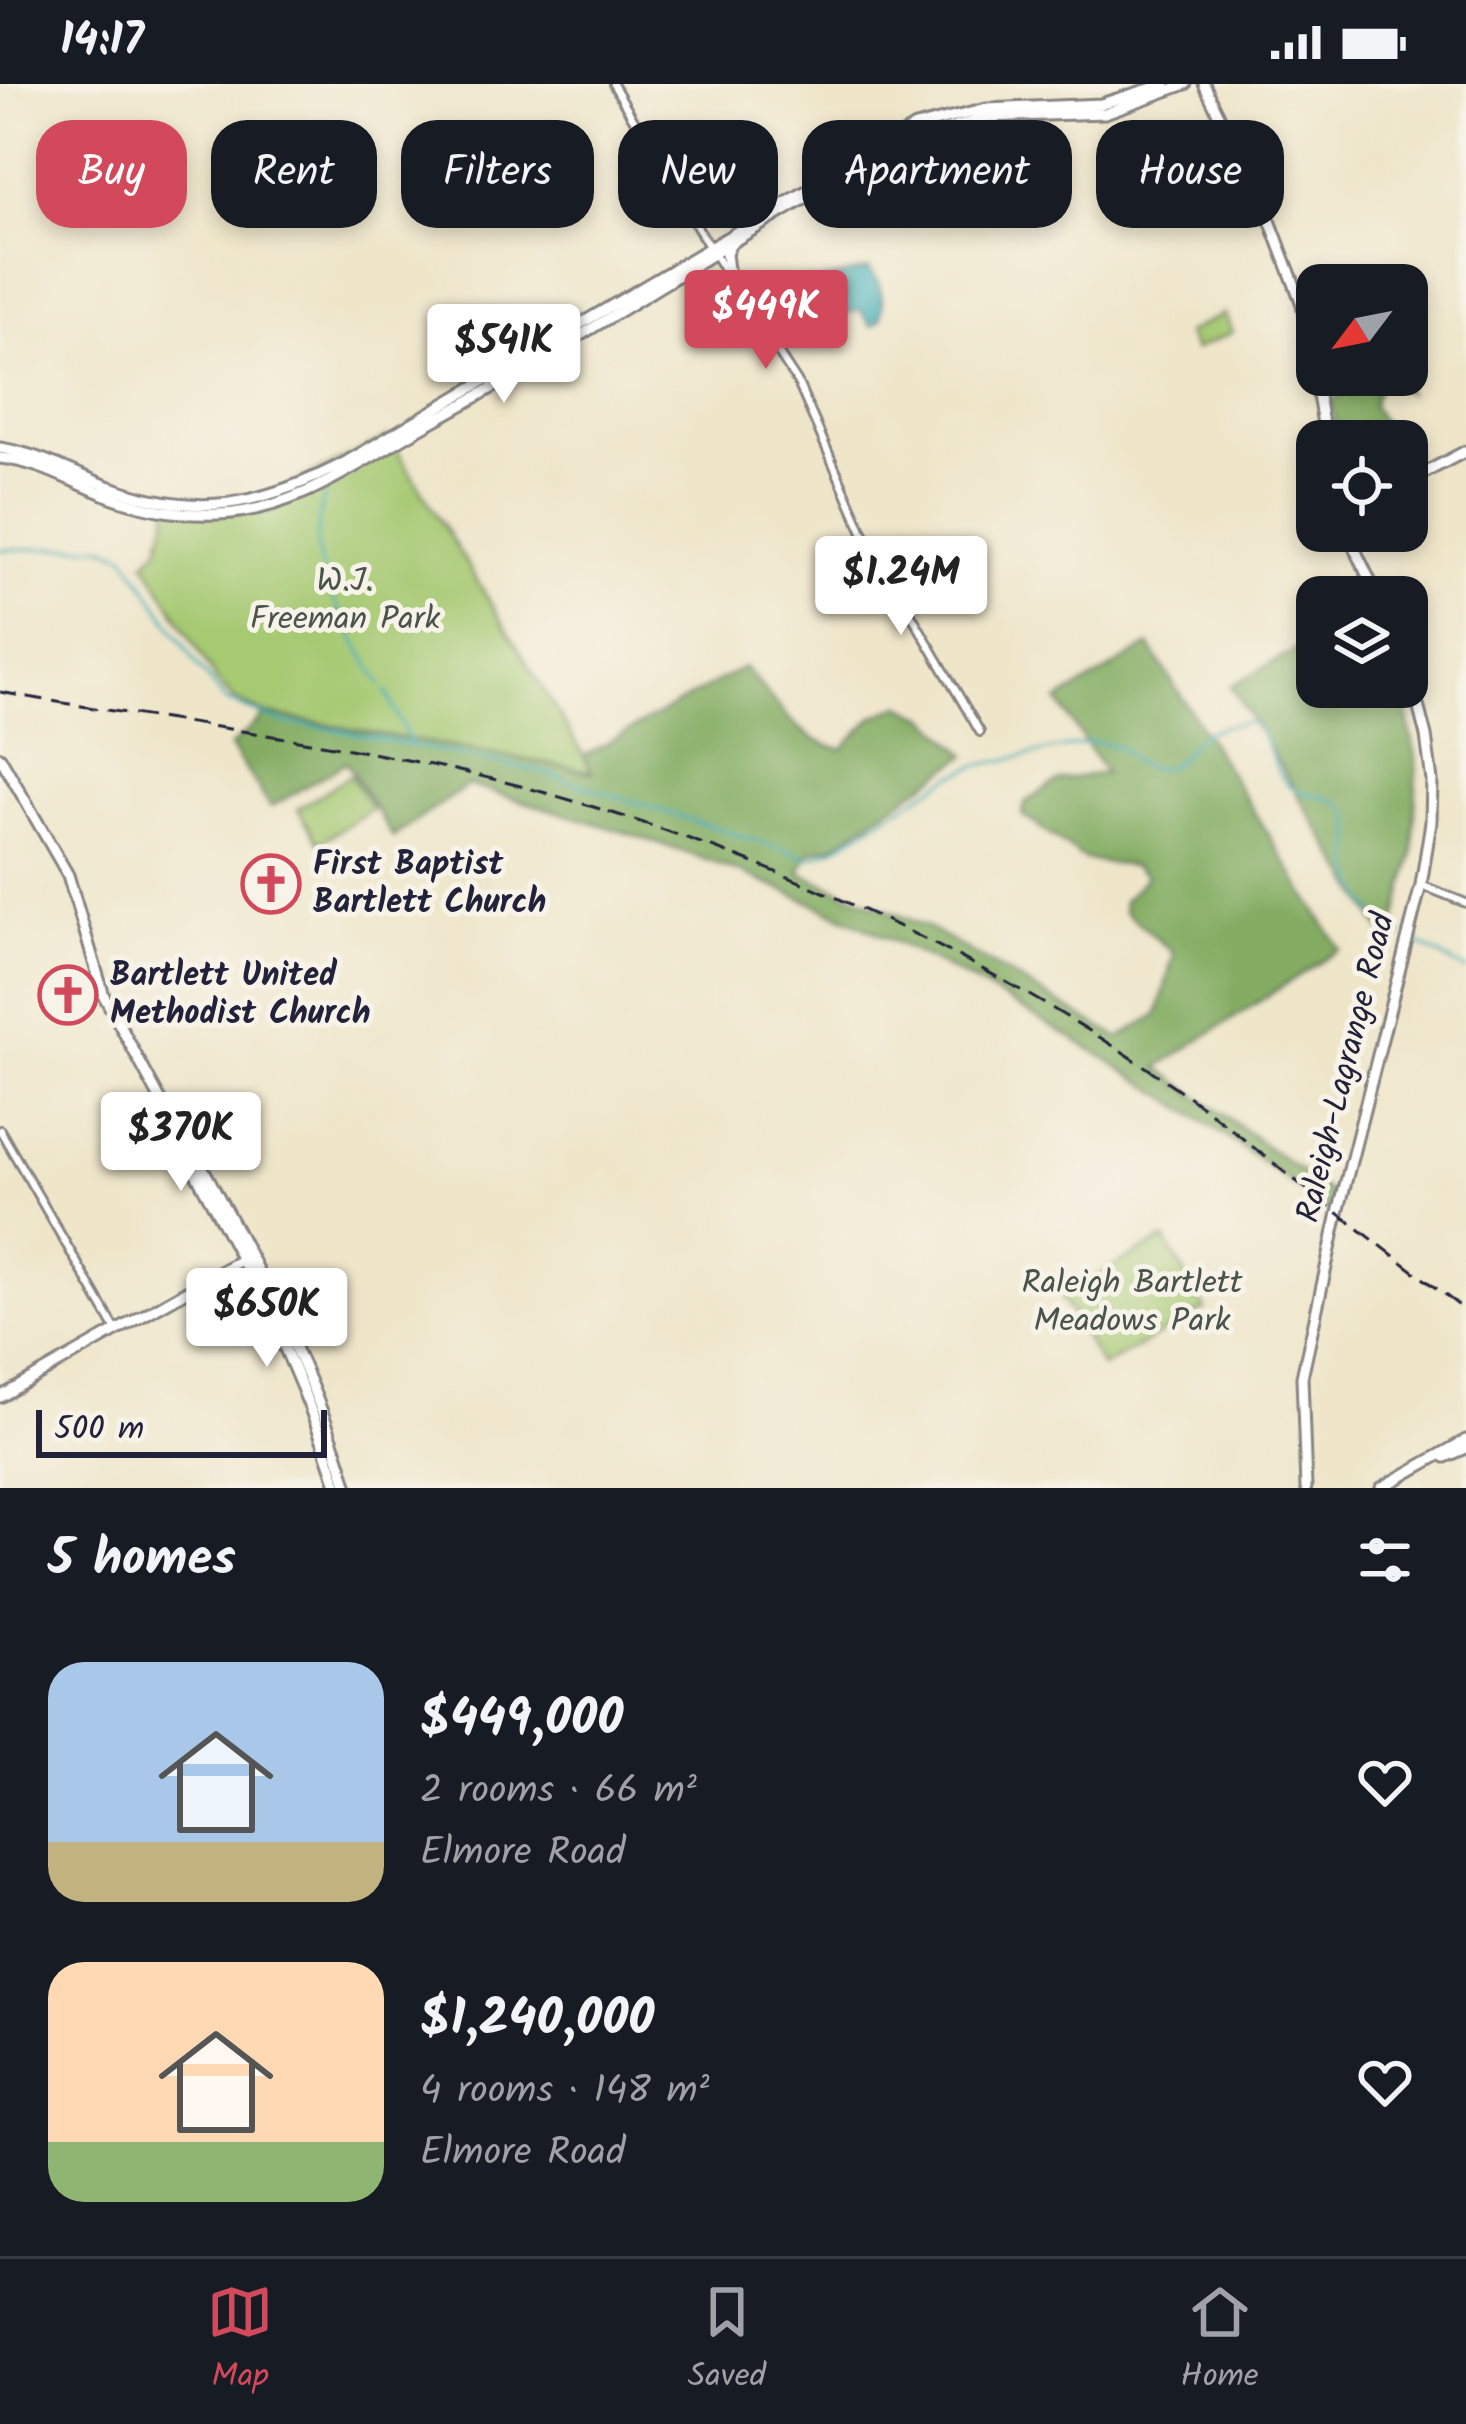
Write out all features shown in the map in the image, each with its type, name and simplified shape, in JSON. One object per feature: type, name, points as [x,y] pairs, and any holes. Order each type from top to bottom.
[{"type":"main road","points":[[128,498],[218,506],[264,498],[310,481],[897,141],[988,117],[1084,116],[1167,86],[1186,84]]},
{"type":"main road","points":[[1204,84],[1271,223],[1297,290],[1312,343],[1323,420]]},
{"type":"main road","points":[[0,448],[169,512],[221,514],[295,497],[528,367],[791,203]]},
{"type":"main road","points":[[700,263],[727,273],[730,245]]},
{"type":"main road","points":[[1428,471],[1466,451]]},
{"type":"main road","points":[[0,458],[60,470]]},
{"type":"main road","name":"Raleigh-Lagrange Road","points":[[1306,1488],[1302,1378],[1330,1246],[1421,885],[1431,822],[1432,781],[1420,708]]},
{"type":"main road","points":[[0,757],[68,875],[104,996],[187,1149],[199,1161],[312,1390],[348,1488]]},
{"type":"main road","points":[[0,1397],[245,1258]]},
{"type":"main road","points":[[245,1258],[338,1488]]},
{"type":"main road","points":[[1382,1488],[1466,1444]]},
{"type":"street","points":[[613,84],[798,383],[863,532],[980,731]]},
{"type":"street","points":[[1421,885],[1466,903]]},
{"type":"street","points":[[0,1130],[116,1330]]},
{"type":"green space","points":[[1224,314],[1233,332],[1194,350],[1186,333]]},
{"type":"green space","points":[[1375,396],[1372,405],[1380,420],[1334,420],[1331,400]]},
{"type":"green space","name":"W.J. Freeman Park","points":[[389,437],[594,772],[266,714],[235,700],[218,683],[145,562],[159,548],[170,504],[264,498]]},
{"type":"green space","points":[[1149,645],[1340,949],[1158,1067],[1335,1197],[1329,1211],[1197,1117],[1060,1031],[918,953],[771,885],[659,844],[468,785],[393,837],[346,762],[271,807],[230,747],[266,714],[592,772],[584,756],[744,667],[800,729],[842,749],[874,717],[901,705],[928,718],[967,755],[835,845],[809,852],[800,873],[925,926],[1119,1038],[1158,1014],[1174,953],[1124,911],[1123,901],[1147,876],[1133,866],[1086,860],[1022,815],[1026,802],[1059,780],[1105,773],[1058,701]]},
{"type":"green space","points":[[1296,650],[1296,708],[1405,708],[1417,762],[1413,854],[1390,944],[1231,686]]},
{"type":"green space","points":[[350,775],[372,809],[319,843],[298,809]]},
{"type":"green space","name":"Raleigh Bartlett Meadows Park","points":[[1165,1239],[1205,1309],[1102,1367],[1060,1295]]},
{"type":"water","points":[[869,269],[882,300],[880,321],[871,326],[861,311],[839,313],[799,286],[802,281]]},
{"type":"waterway","points":[[325,494],[317,537],[322,569],[344,620],[381,684]]},
{"type":"waterway","points":[[0,550],[102,546],[125,555],[226,701],[284,723],[542,772],[809,858],[833,849],[976,766],[1092,742],[1118,746],[1137,763],[1158,768],[1178,760],[1206,733],[1248,722],[1261,735],[1287,783],[1301,792],[1331,799],[1350,814],[1357,884],[1376,915],[1403,936]]},
{"type":"waterway","points":[[386,691],[410,743]]},
{"type":"waterway","points":[[1412,940],[1466,970]]},
{"type":"railway","points":[[0,692],[343,748],[479,776],[629,818],[794,879],[953,954],[1105,1041],[1204,1108],[1466,1311]]},
{"type":"place","name":"First Baptist Bartlett Church","points":[[271,884]]},
{"type":"place","name":"Bartlett United Methodist Church","points":[[68,995]]}]
